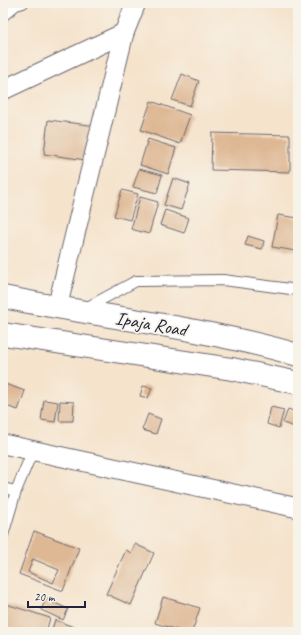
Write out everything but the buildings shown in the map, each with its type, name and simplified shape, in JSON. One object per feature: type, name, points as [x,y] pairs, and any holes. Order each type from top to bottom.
[{"type":"main road","name":"Ipaja Road","points":[[3,297],[57,308],[184,329],[298,355]]},
{"type":"main road","name":"Ipaja Road","points":[[3,334],[232,369],[298,383]]},
{"type":"street","points":[[57,308],[124,33],[136,3]]},
{"type":"street","points":[[3,90],[124,33]]},
{"type":"street","points":[[3,444],[298,508]]},
{"type":"lane","points":[[3,16],[16,5],[23,3]]},
{"type":"lane","points":[[79,311],[136,281],[223,280],[298,290]]},
{"type":"lane","points":[[3,535],[16,491],[33,450]]},
{"type":"lane","points":[[3,488],[16,491]]}]
